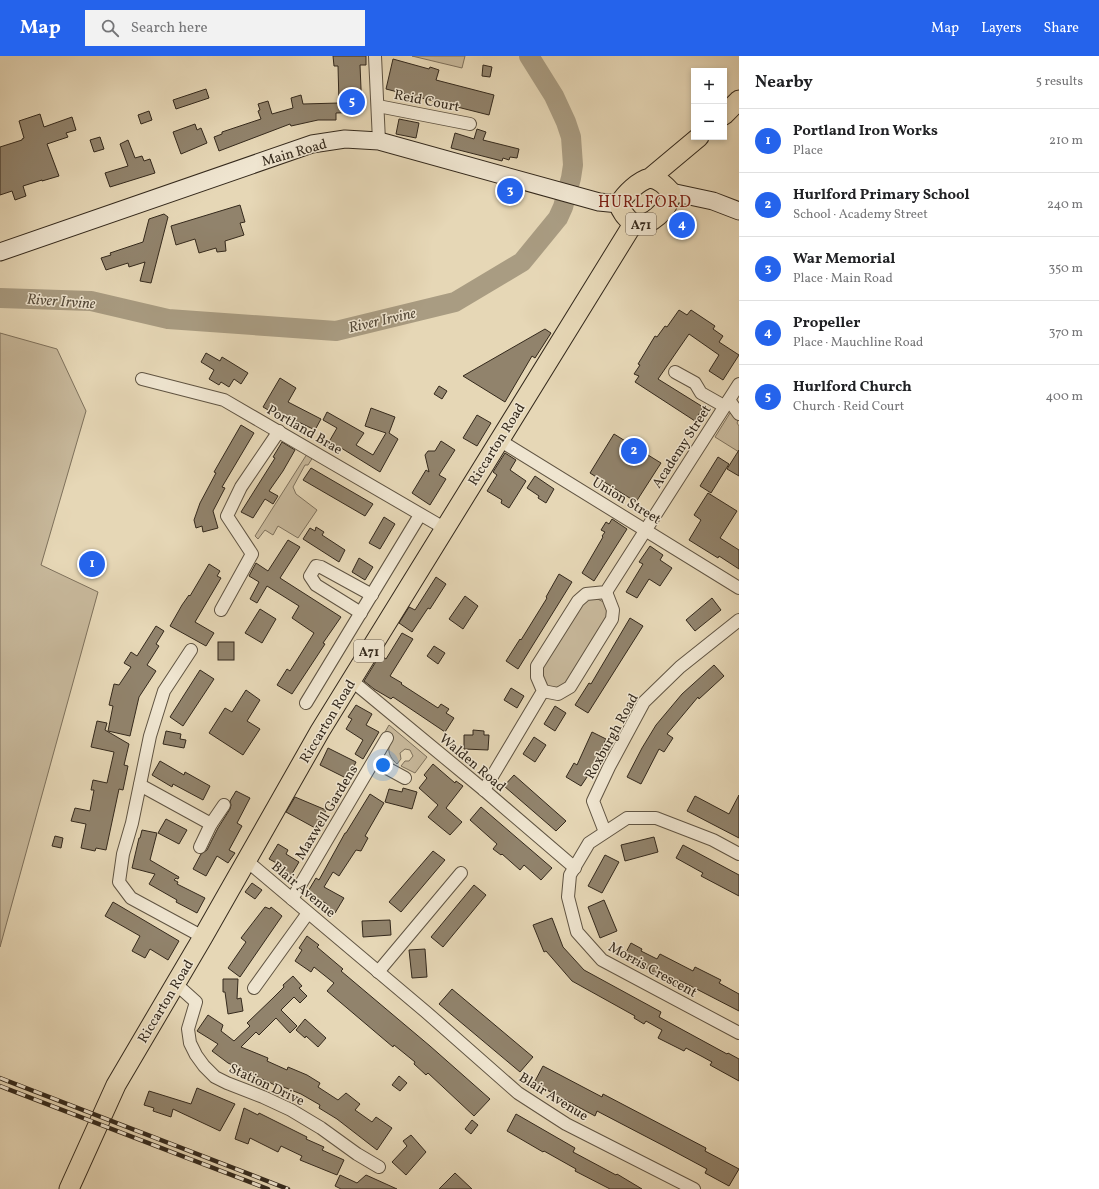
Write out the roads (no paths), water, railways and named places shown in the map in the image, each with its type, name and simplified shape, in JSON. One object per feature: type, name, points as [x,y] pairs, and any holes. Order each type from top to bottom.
[{"type":"main road","points":[[727,112],[739,100]]},
{"type":"main road","name":"Main Road","points":[[0,252],[312,144],[345,139],[379,142],[599,202],[619,204]]},
{"type":"main road","name":"A71","points":[[671,192],[668,205],[651,221],[644,224],[633,224],[621,212],[619,204],[623,197],[643,180],[650,178],[694,140]]},
{"type":"main road","points":[[650,178],[661,182],[671,192],[713,202],[739,211]]},
{"type":"main road","name":"Riccarton Road","points":[[69,1189],[116,1085],[247,861],[320,731],[633,224]]},
{"type":"street","name":"Reid Court","points":[[375,56],[379,142]]},
{"type":"street","name":"Reid Court","points":[[378,106],[470,124]]},
{"type":"street","points":[[675,372],[695,383],[701,393],[726,403]]},
{"type":"street","name":"Portland Brae","points":[[142,379],[224,400],[351,472],[420,515],[444,528]]},
{"type":"street","name":"Academy Street","points":[[606,592],[739,384]]},
{"type":"street","name":"Academy Street","points":[[726,403],[739,414]]},
{"type":"street","points":[[221,610],[252,554],[227,516],[242,487],[279,431]]},
{"type":"street","name":"Union Street","points":[[499,440],[646,529],[739,588]]},
{"type":"street","name":"Riccarton Road","points":[[306,702],[420,515]]},
{"type":"street","points":[[361,613],[316,585],[310,576],[316,566],[322,567],[372,595]]},
{"type":"street","points":[[606,592],[613,610],[612,619],[570,687],[558,694],[543,691],[536,677],[537,666],[578,601],[586,594],[606,592]]},
{"type":"street","name":"Roxburgh Road","points":[[605,832],[592,801],[644,702],[680,667],[739,620]]},
{"type":"street","points":[[191,650],[164,691],[150,736],[132,823],[123,854],[120,882],[131,898],[203,937]]},
{"type":"street","name":"Walden Road","points":[[351,680],[484,790],[575,868]]},
{"type":"street","points":[[484,790],[543,691]]},
{"type":"street","name":"Maxwell Gardens","points":[[292,900],[387,738]]},
{"type":"street","name":"Maxwell Gardens","points":[[374,761],[405,778]]},
{"type":"street","points":[[140,784],[211,824]]},
{"type":"street","points":[[200,847],[211,824],[224,805]]},
{"type":"street","name":"Morris Crescent","points":[[739,854],[712,840],[656,818],[627,818],[589,843],[570,875],[568,897],[577,932],[602,960],[739,1033]]},
{"type":"street","name":"Blair Avenue","points":[[247,861],[426,1012],[518,1093],[566,1124],[694,1189]]},
{"type":"street","points":[[378,972],[461,873]]},
{"type":"street","points":[[254,988],[308,913]]},
{"type":"street","name":"Station Drive","points":[[176,984],[196,1002],[188,1029],[190,1043],[200,1061],[215,1077],[291,1110],[321,1128],[357,1154],[379,1167]]},
{"type":"waterway","name":"River Irvine","points":[[0,298],[91,301],[168,319],[336,331],[455,302],[522,262],[558,218],[563,207],[573,165],[571,137],[554,96],[529,56]]},
{"type":"railway","points":[[0,1078],[288,1189]]},
{"type":"railway","points":[[0,1086],[268,1189]]},
{"type":"place","name":"Hurlford Church","points":[[352,102]]},
{"type":"place","name":"War Memorial","points":[[510,191]]},
{"type":"place","name":"Propeller","points":[[682,225]]},
{"type":"place","name":"Hurlford Primary School","points":[[634,451]]},
{"type":"place","name":"Portland Iron Works","points":[[92,564]]},
{"type":"district","name":"HURLFORD","points":[[645,201]]}]
